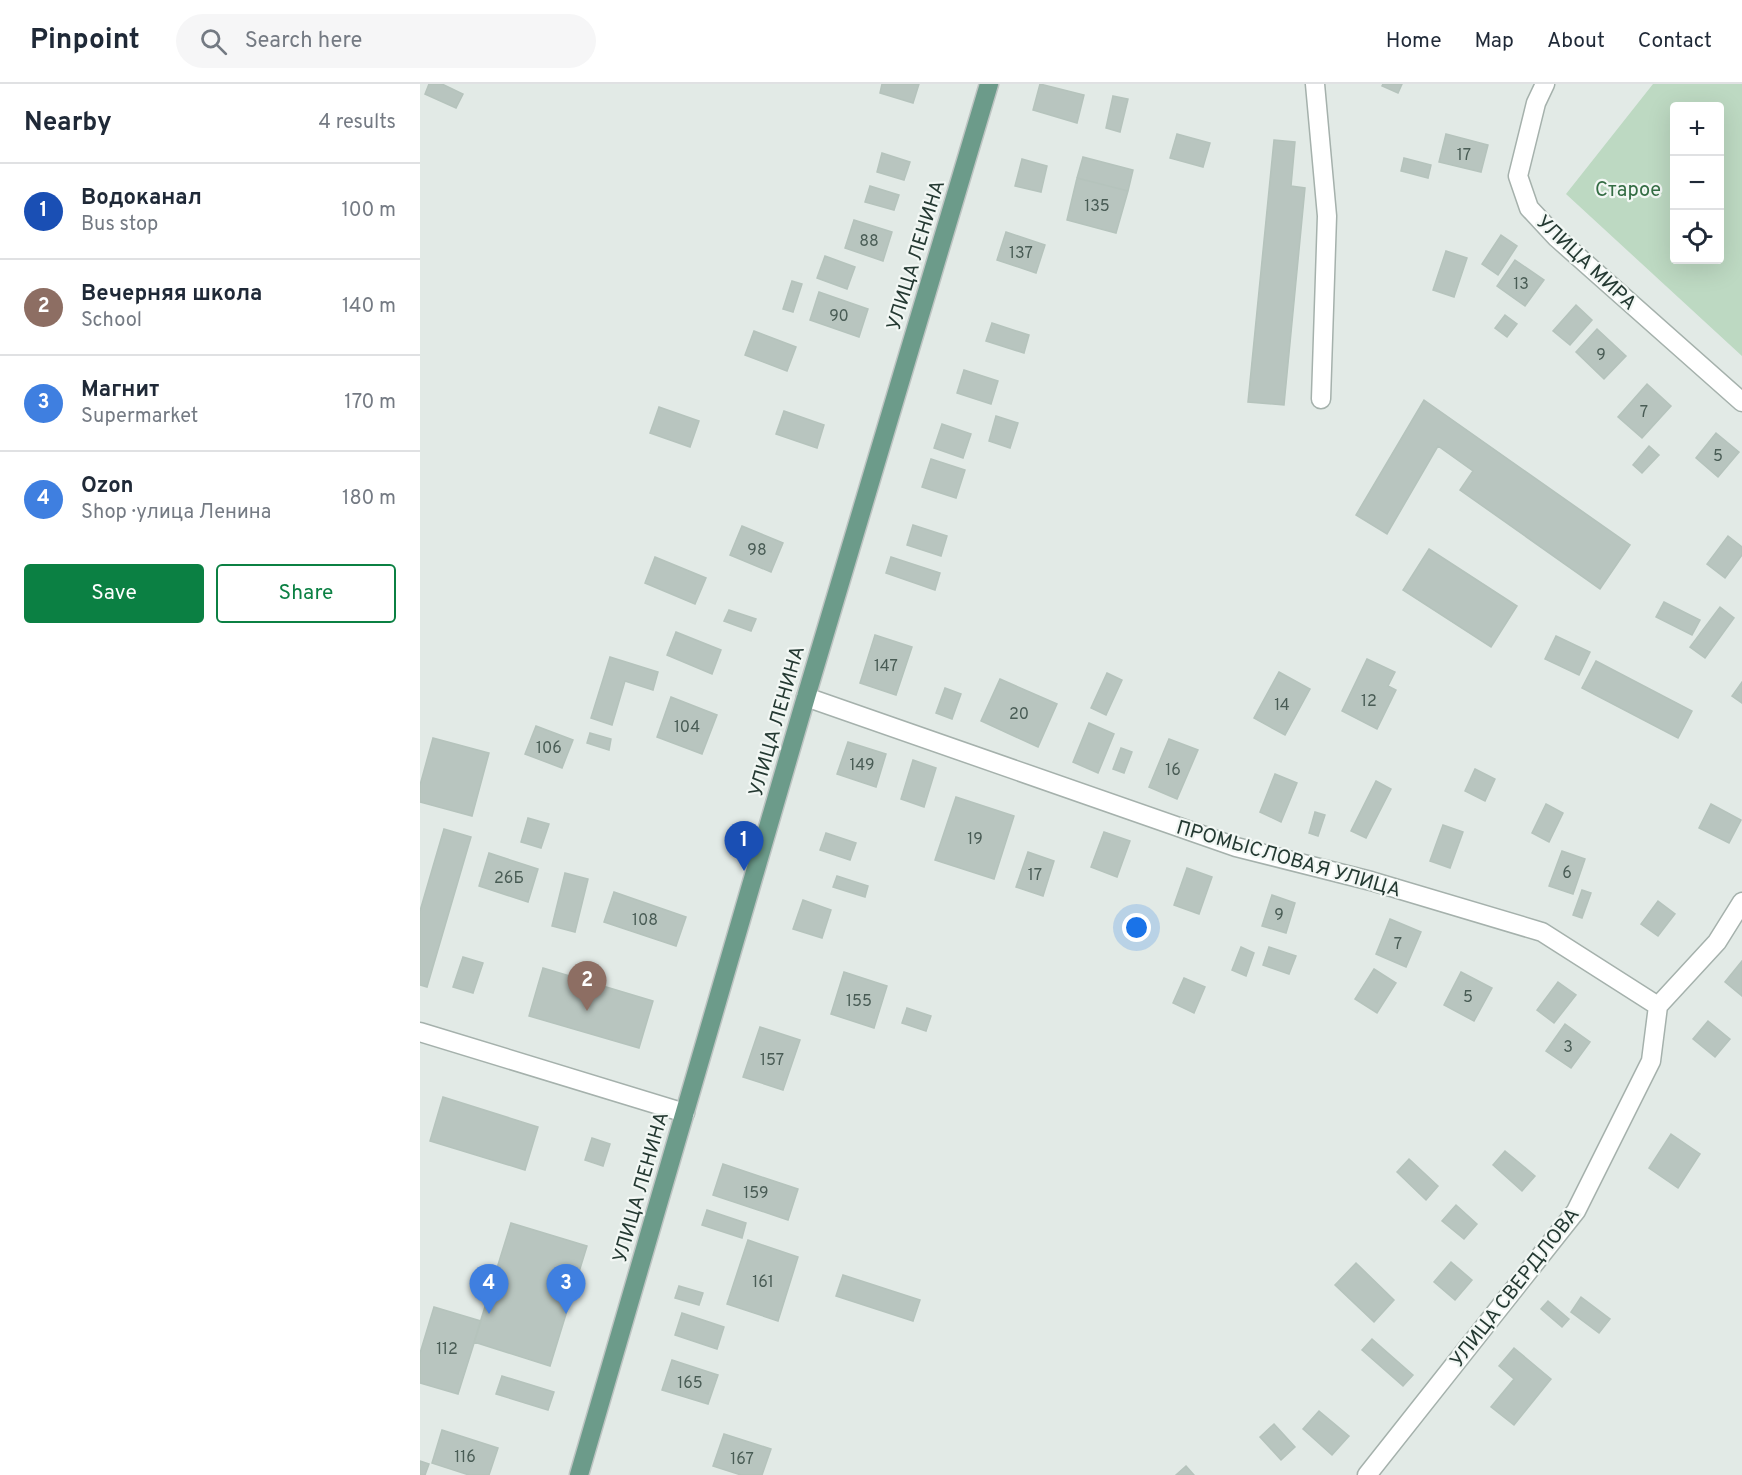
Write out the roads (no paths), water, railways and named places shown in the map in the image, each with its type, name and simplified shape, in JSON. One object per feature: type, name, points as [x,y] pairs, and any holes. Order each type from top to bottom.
[{"type":"main road","name":"УЛИЦА ЛЕНИНА","points":[[579,1475],[806,697],[990,84]]},
{"type":"street","points":[[1315,84],[1327,216],[1321,399]]},
{"type":"street","name":"УЛИЦА МИРА","points":[[1545,84],[1536,103],[1518,176],[1529,208],[1557,238],[1742,402]]},
{"type":"street","name":"ПРОМЫСЛОВАЯ УЛИЦА","points":[[806,697],[1236,847],[1371,881],[1542,932],[1658,1006]]},
{"type":"street","points":[[1658,1006],[1717,942],[1742,902]]},
{"type":"street","name":"УЛИЦА СВЕРДЛОВА","points":[[1367,1475],[1576,1211],[1651,1061],[1658,1006]]},
{"type":"street","points":[[420,1032],[685,1113]]},
{"type":"place","name":"Водоканал","points":[[744,871]]},
{"type":"place","name":"Вечерняя школа","points":[[587,1011]]},
{"type":"place","name":"Ozon","points":[[489,1314]]},
{"type":"place","name":"Магнит","points":[[566,1314]]},
{"type":"park label","name":"Старое","points":[[1628,189]]}]
